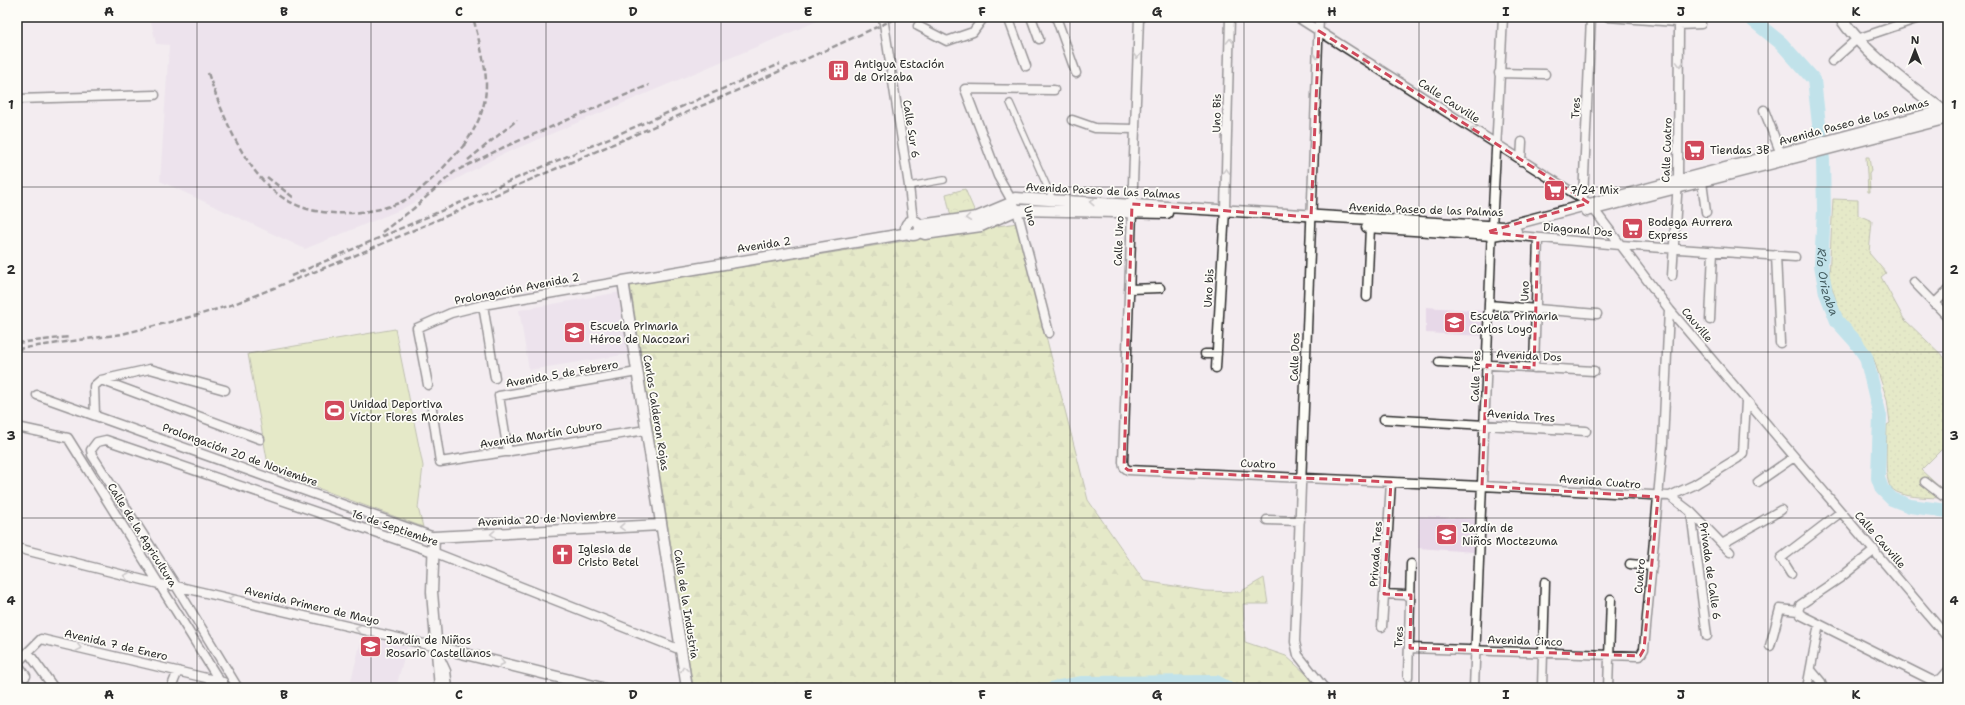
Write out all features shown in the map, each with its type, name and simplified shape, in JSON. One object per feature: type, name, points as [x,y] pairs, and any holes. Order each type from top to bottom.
[{"type":"main road","points":[[1840,17],[1857,39],[1907,84],[1947,113]]},
{"type":"street","name":"Calle Sur 6","points":[[883,17],[915,228]]},
{"type":"street","points":[[918,26],[947,41],[973,32],[984,17]]},
{"type":"street","points":[[1008,17],[1026,66]]},
{"type":"street","points":[[1031,17],[1039,39]]},
{"type":"street","points":[[1056,17],[1076,73]]},
{"type":"street","name":"Calle Uno","points":[[1124,467],[1134,129],[1139,17]]},
{"type":"street","name":"Uno Bis","points":[[1225,213],[1230,17]]},
{"type":"street","name":"Calle Cauville","points":[[1297,17],[1589,204]]},
{"type":"street","name":"Calle Dos","points":[[1319,17],[1296,650],[1298,655],[1324,688]]},
{"type":"street","name":"Calle Tres","points":[[1474,688],[1489,306],[1495,232],[1502,17]]},
{"type":"street","name":"Tres","points":[[1589,204],[1591,17]]},
{"type":"street","points":[[1608,17],[1676,22],[1679,25],[1701,24]]},
{"type":"street","points":[[1832,60],[1857,39],[1922,17]]},
{"type":"street","name":"Calle Cuatro","points":[[1672,276],[1677,185],[1679,25]]},
{"type":"street","points":[[1500,73],[1545,74]]},
{"type":"street","name":"Uno","points":[[1049,333],[1015,206],[998,176],[965,89],[1054,90]]},
{"type":"street","points":[[17,99],[155,95]]},
{"type":"street","points":[[1010,103],[1053,200]]},
{"type":"street","points":[[1764,110],[1781,154]]},
{"type":"street","name":"Avenida Paseo de las Palmas","points":[[1677,185],[1702,182],[1806,151],[1947,113]]},
{"type":"street","points":[[1072,120],[1095,128],[1134,129]]},
{"type":"street","points":[[1521,161],[1522,142]]},
{"type":"street","name":"Avenida Paseo de las Palmas","points":[[1311,220],[1370,227],[1495,232],[1589,204],[1677,185],[1781,154],[1806,151]]},
{"type":"street","points":[[909,186],[944,180]]},
{"type":"street","points":[[1702,182],[1706,212]]},
{"type":"street","name":"Avenida Paseo de las Palmas","points":[[1015,206],[1015,198],[1053,200],[1132,208]]},
{"type":"street","name":"Cauville","points":[[1589,204],[1669,309],[1794,457]]},
{"type":"street","name":"Avenida Paseo de las Palmas","points":[[915,228],[925,234],[981,226],[1015,206],[1132,208],[1225,213],[1495,232]]},
{"type":"street","name":"Uno bis","points":[[1216,368],[1225,213]]},
{"type":"street","points":[[1367,297],[1370,227]]},
{"type":"street","name":"Avenida 2","points":[[623,281],[915,228]]},
{"type":"street","name":"Diagonal Dos","points":[[1495,232],[1538,238],[1620,245],[1795,257]]},
{"type":"street","name":"Uno","points":[[1534,368],[1538,238]]},
{"type":"street","points":[[1710,320],[1713,251]]},
{"type":"street","points":[[1776,255],[1780,343]]},
{"type":"street","name":"Prolongación Avenida 2","points":[[428,385],[417,328],[451,313],[483,305],[623,281]]},
{"type":"street","name":"Carlos Calderon Rojas","points":[[623,281],[661,525]]},
{"type":"street","points":[[1914,282],[1947,316]]},
{"type":"street","points":[[1129,289],[1160,288]]},
{"type":"street","points":[[1934,304],[1948,290]]},
{"type":"street","points":[[483,305],[495,378]]},
{"type":"street","points":[[1489,306],[1535,308],[1598,314]]},
{"type":"street","points":[[1658,497],[1663,442],[1669,309]]},
{"type":"street","points":[[1205,354],[1217,354]]},
{"type":"street","name":"Avenida Dos","points":[[1439,362],[1594,371]]},
{"type":"street","points":[[95,415],[94,386],[101,380],[150,369],[225,390]]},
{"type":"street","name":"Avenida 5 de Febrero","points":[[508,452],[499,396],[637,372]]},
{"type":"street","points":[[101,380],[260,439]]},
{"type":"street","name":"Prolongación 20 de Noviembre","points":[[37,395],[434,537]]},
{"type":"street","name":"Avenida Cuatro","points":[[1391,482],[1658,497],[1670,496],[1694,485],[1744,453],[1746,401]]},
{"type":"street","name":"Avenida Martín Cuburo","points":[[432,409],[440,462],[646,430]]},
{"type":"street","name":"Avenida Tres","points":[[1384,419],[1586,431]]},
{"type":"street","name":"Calle de la Agricultura","points":[[17,427],[68,438],[167,585],[229,685]]},
{"type":"street","name":"16 de Septiembre","points":[[97,442],[106,440],[433,552],[681,650]]},
{"type":"street","name":"Calle de la Agricultura","points":[[97,442],[91,450],[92,455],[167,585],[229,685]]},
{"type":"street","points":[[1758,482],[1794,457]]},
{"type":"street","name":"Calle Cauville","points":[[1794,457],[1875,550],[1948,638]]},
{"type":"street","name":"Cuatro","points":[[1124,467],[1128,470],[1391,482]]},
{"type":"street","name":"Privada Tres","points":[[1382,627],[1391,482]]},
{"type":"street","points":[[1925,482],[1946,498]]},
{"type":"street","name":"Privada de Calle 6","points":[[1670,496],[1691,512],[1707,636]]},
{"type":"street","name":"Cuatro","points":[[1640,656],[1644,649],[1658,497]]},
{"type":"street","points":[[1722,544],[1781,510]]},
{"type":"street","points":[[1691,512],[1730,552]]},
{"type":"street","points":[[1790,574],[1781,558],[1841,512]]},
{"type":"street","points":[[1267,520],[1300,521]]},
{"type":"street","name":"Avenida 20 de Noviembre","points":[[434,537],[661,525]]},
{"type":"street","name":"Calle de la Industria","points":[[661,525],[687,688]]},
{"type":"street","points":[[434,537],[432,592],[440,688]]},
{"type":"street","name":"Avenida Primero de Mayo","points":[[17,548],[437,651],[602,688]]},
{"type":"street","points":[[1798,611],[1800,606],[1840,578],[1875,550]]},
{"type":"street","name":"Tres","points":[[1408,677],[1410,648],[1411,564]]},
{"type":"street","points":[[1630,564],[1652,566]]},
{"type":"street","points":[[1542,688],[1545,582]]},
{"type":"street","points":[[1384,594],[1405,595],[1410,597]]},
{"type":"street","points":[[1608,688],[1611,600]]},
{"type":"street","points":[[1770,646],[1780,609],[1798,611],[1801,615],[1933,681],[1941,679],[1948,671]]},
{"type":"street","points":[[1807,688],[1819,624]]},
{"type":"street","name":"Avenida 7 de Enero","points":[[17,663],[41,639],[178,671],[229,685],[247,688]]},
{"type":"street","name":"Avenida Cinco","points":[[1410,648],[1640,656]]},
{"type":"street","points":[[437,651],[446,671],[448,688]]},
{"type":"street","points":[[28,652],[54,688]]},
{"type":"street","points":[[17,663],[26,676]]},
{"type":"street","points":[[1811,670],[1823,688]]},
{"type":"street","points":[[171,688],[178,671]]},
{"type":"highlighted area","points":[[1319,31],[1589,203],[1487,232],[1538,238],[1534,368],[1487,365],[1482,486],[1658,497],[1644,649],[1640,656],[1410,648],[1411,595],[1384,594],[1391,482],[1128,470],[1124,467],[1132,204],[1311,217]]},
{"type":"shaded area","points":[[150,17],[827,17],[499,156],[400,210],[305,249],[160,181],[169,45],[156,44]]},
{"type":"shaded area","name":"Escuela Primaria Héroe de Nacozari","points":[[620,292],[629,354],[529,370],[519,310]]},
{"type":"shaded area","name":"Escuela Primaria Carlos Loyo","points":[[1426,307],[1484,311],[1483,336],[1426,333]]},
{"type":"shaded area","name":"Jardín de Niños Moctezuma","points":[[1419,516],[1475,519],[1474,552],[1418,548]]},
{"type":"shaded area","points":[[363,633],[408,642],[396,688],[349,688]]},
{"type":"green space","points":[[1866,157],[1869,157],[1871,171],[1869,174],[1870,192],[1868,192]]},
{"type":"green space","points":[[965,189],[975,212],[951,217],[946,194]]},
{"type":"green space","points":[[1833,199],[1858,200],[1858,215],[1872,221],[1869,253],[1886,273],[1881,277],[1904,319],[1948,361],[1948,443],[1921,470],[1944,491],[1938,498],[1902,494],[1892,489],[1889,484],[1886,469],[1887,425],[1890,423],[1887,399],[1873,357],[1843,322],[1829,278]]},
{"type":"green space","points":[[1017,223],[1088,500],[1144,581],[1205,591],[1240,592],[1264,578],[1268,604],[1243,604],[1245,642],[1286,656],[1313,680],[1318,688],[693,688],[630,285]]},
{"type":"green space","name":"Unidad Deportiva Víctor Flores Morales","points":[[395,329],[423,466],[418,508],[423,527],[269,470],[248,354]]},
{"type":"waterway","name":"Río Orizaba","points":[[1749,17],[1781,43],[1814,80],[1823,160],[1824,211],[1821,265],[1826,293],[1837,321],[1855,341],[1866,357],[1880,416],[1878,478],[1882,489],[1892,499],[1910,506],[1948,511]]},
{"type":"waterway","points":[[1054,688],[1082,683],[1216,682],[1227,688]]},
{"type":"railway","points":[[463,146],[474,129],[481,113],[485,98],[485,68],[473,17]]},
{"type":"railway","points":[[17,349],[122,334],[198,315],[234,304],[349,258],[729,94],[899,17]]},
{"type":"railway","points":[[291,276],[780,64]]},
{"type":"railway","points":[[208,73],[232,133],[256,173],[280,196],[311,210],[329,213],[365,212],[389,207],[403,201],[426,185],[467,142]]},
{"type":"railway","points":[[382,232],[413,209],[454,172],[502,148],[649,85]]},
{"type":"railway","points":[[468,160],[517,120]]},
{"type":"railway","points":[[267,177],[294,198]]},
{"type":"railway","points":[[17,343],[69,337]]},
{"type":"place","name":"Antigua Estación de Orizaba","points":[[838,70]]},
{"type":"place","name":"Tiendas 3B","points":[[1695,150]]},
{"type":"place","name":"7/24 Mix","points":[[1555,190]]},
{"type":"place","name":"Bodega Aurrera Express","points":[[1633,228]]},
{"type":"place","name":"Escuela Primaria Carlos Loyo","points":[[1455,322]]},
{"type":"place","name":"Escuela Primaria Héroe de Nacozari","points":[[574,332]]},
{"type":"place","name":"Unidad Deportiva Víctor Flores Morales","points":[[335,410]]},
{"type":"place","name":"Jardín de Niños Moctezuma","points":[[1446,534]]},
{"type":"place","name":"Iglesia de Cristo Betel","points":[[563,555]]},
{"type":"place","name":"Jardín de Niños Rosario Castellanos","points":[[370,646]]}]
